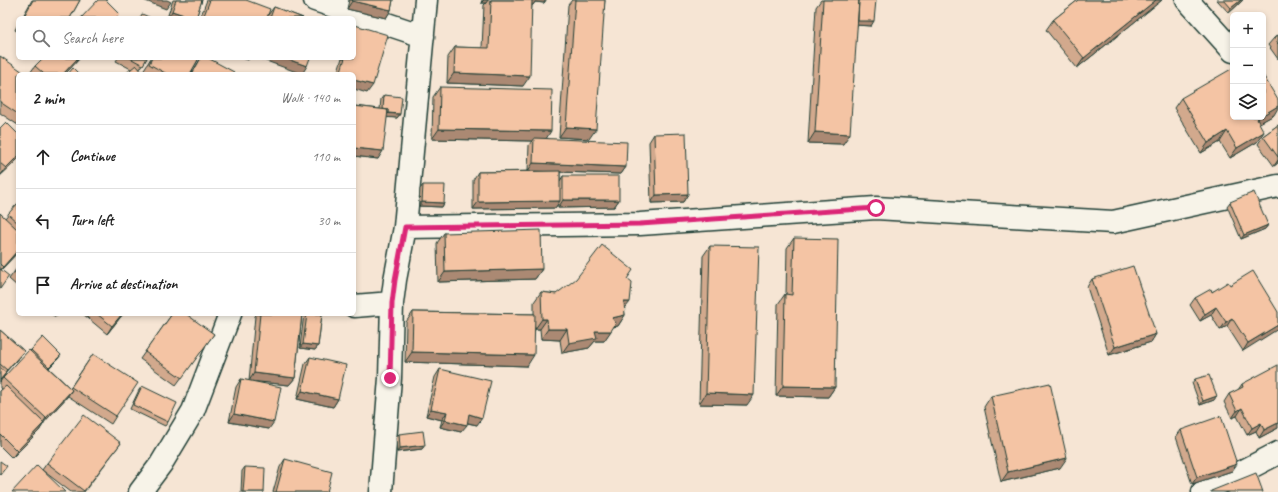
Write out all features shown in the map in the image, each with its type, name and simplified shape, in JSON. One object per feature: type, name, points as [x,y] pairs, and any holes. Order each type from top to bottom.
[{"type":"street","points":[[315,0],[423,36]]},
{"type":"street","points":[[381,492],[390,378],[392,303],[405,227],[426,0]]},
{"type":"street","points":[[1187,0],[1230,48]]},
{"type":"street","points":[[405,227],[640,224],[876,208],[1113,222],[1278,186]]},
{"type":"street","points":[[356,306],[392,303]]},
{"type":"street","points":[[140,492],[161,464],[193,411],[229,316]]},
{"type":"street","points":[[1203,492],[1278,452]]},
{"type":"building","points":[[33,0],[80,0],[71,16],[24,16]]},
{"type":"building","points":[[98,0],[106,0],[120,14],[118,16],[83,16]]},
{"type":"building","points":[[176,0],[202,0],[197,16],[187,16],[172,11]]},
{"type":"building","points":[[210,0],[246,0],[270,9],[268,16],[204,16]]},
{"type":"building","points":[[393,0],[391,10],[352,1]]},
{"type":"building","points":[[491,0],[532,0],[530,76],[454,73],[455,47],[489,48]]},
{"type":"building","points":[[575,0],[605,0],[596,129],[566,127]]},
{"type":"building","points":[[823,0],[859,0],[850,134],[815,132]]},
{"type":"building","points":[[859,0],[876,0],[874,21],[858,21]]},
{"type":"building","points":[[1078,0],[1156,0],[1084,58],[1053,20]]},
{"type":"building","points":[[1224,0],[1241,0],[1231,8]]},
{"type":"building","points":[[274,7],[298,16],[271,16]]},
{"type":"building","points":[[356,25],[388,35],[373,85],[356,81],[356,72],[341,72],[344,60],[356,60]]},
{"type":"building","points":[[1278,35],[1278,44],[1274,38]]},
{"type":"building","points":[[0,56],[23,72],[16,72],[16,113],[0,102]]},
{"type":"building","points":[[41,60],[76,60],[65,72],[42,72],[35,66]]},
{"type":"building","points":[[134,60],[146,60],[143,65]]},
{"type":"building","points":[[151,60],[198,60],[191,72],[163,72],[149,64]]},
{"type":"building","points":[[200,60],[212,60],[234,72],[193,72]]},
{"type":"building","points":[[290,60],[309,60],[307,66]]},
{"type":"building","points":[[136,65],[142,72],[127,72]]},
{"type":"building","points":[[73,68],[77,72],[70,72]]},
{"type":"building","points":[[1230,70],[1230,120],[1258,120],[1264,132],[1237,148],[1227,131],[1208,143],[1181,98]]},
{"type":"building","points":[[1266,80],[1278,100],[1278,106],[1266,113]]},
{"type":"building","points":[[440,87],[552,90],[551,131],[439,129]]},
{"type":"building","points":[[384,95],[402,97],[400,114],[388,113],[388,110],[383,109]]},
{"type":"building","points":[[356,106],[388,110],[383,151],[356,148]]},
{"type":"building","points":[[6,122],[16,132],[16,158],[6,168],[0,163],[0,128]]},
{"type":"building","points":[[1278,125],[1278,157],[1263,136]]},
{"type":"building","points":[[686,133],[688,194],[656,195],[654,134]]},
{"type":"building","points":[[534,138],[627,142],[626,167],[533,163]]},
{"type":"building","points":[[560,171],[560,201],[478,202],[478,172]]},
{"type":"building","points":[[563,176],[619,176],[619,200],[563,200]]},
{"type":"building","points":[[423,185],[445,185],[444,203],[422,202]]},
{"type":"building","points":[[1254,192],[1268,225],[1244,235],[1230,202]]},
{"type":"building","points":[[16,205],[16,221],[8,214]]},
{"type":"building","points":[[0,213],[16,228],[16,252],[3,267],[0,264]]},
{"type":"building","points":[[541,230],[542,269],[445,272],[444,233]]},
{"type":"building","points":[[794,238],[838,239],[835,387],[783,386],[785,294],[792,295]]},
{"type":"building","points":[[602,245],[633,270],[627,279],[632,283],[630,302],[624,302],[625,315],[612,318],[616,323],[611,331],[595,331],[597,338],[569,343],[567,329],[548,329],[547,319],[542,319],[541,292],[556,294],[576,279]]},
{"type":"building","points":[[710,246],[759,247],[754,395],[706,393]]},
{"type":"building","points":[[1133,266],[1156,334],[1115,347],[1092,279]]},
{"type":"building","points":[[0,269],[9,276],[0,289]]},
{"type":"building","points":[[1253,271],[1278,312],[1278,325],[1248,343],[1232,318],[1226,322],[1216,307],[1205,314],[1195,298],[1211,289],[1212,292],[1228,282],[1230,285]]},
{"type":"building","points":[[413,312],[535,314],[534,355],[412,352]]},
{"type":"building","points":[[100,316],[120,316],[112,326]]},
{"type":"building","points":[[171,316],[189,316],[214,334],[182,378],[145,352]]},
{"type":"building","points":[[260,316],[302,316],[295,378],[254,373]]},
{"type":"building","points":[[307,316],[322,316],[318,346],[303,344]]},
{"type":"building","points":[[0,330],[24,351],[7,370],[0,364]]},
{"type":"building","points":[[43,337],[61,355],[49,367],[31,350]]},
{"type":"building","points":[[29,350],[72,390],[46,418],[3,378]]},
{"type":"building","points":[[93,354],[138,383],[116,416],[71,387]]},
{"type":"building","points":[[310,357],[346,365],[338,399],[302,391]]},
{"type":"building","points":[[1278,365],[1278,423],[1264,430],[1261,423],[1252,428],[1242,408],[1237,411],[1229,394],[1243,387],[1242,384]]},
{"type":"building","points":[[0,368],[6,373],[0,380]]},
{"type":"building","points":[[440,369],[491,381],[482,418],[469,414],[467,425],[445,420],[447,412],[431,409]]},
{"type":"building","points":[[1209,375],[1217,396],[1203,401],[1195,379]]},
{"type":"building","points":[[241,379],[281,387],[274,422],[234,414]]},
{"type":"building","points":[[1050,383],[1067,458],[1008,472],[991,396]]},
{"type":"building","points":[[6,386],[44,423],[17,451],[0,434],[0,391]]},
{"type":"building","points":[[142,386],[177,403],[168,422],[133,405]]},
{"type":"building","points":[[84,415],[121,443],[84,491],[47,463]]},
{"type":"building","points":[[1221,416],[1237,464],[1197,477],[1181,430]]},
{"type":"building","points":[[423,431],[425,445],[400,448],[399,434]]},
{"type":"building","points":[[285,459],[332,472],[327,492],[276,492]]},
{"type":"building","points":[[0,461],[7,466],[0,475]]},
{"type":"building","points":[[37,465],[65,492],[12,492]]},
{"type":"building","points":[[245,467],[265,468],[264,492],[243,492]]},
{"type":"building","points":[[1256,473],[1263,492],[1211,492],[1211,491]]},
{"type":"route","points":[[390,378],[392,303],[405,227],[640,224],[876,208]]}]
